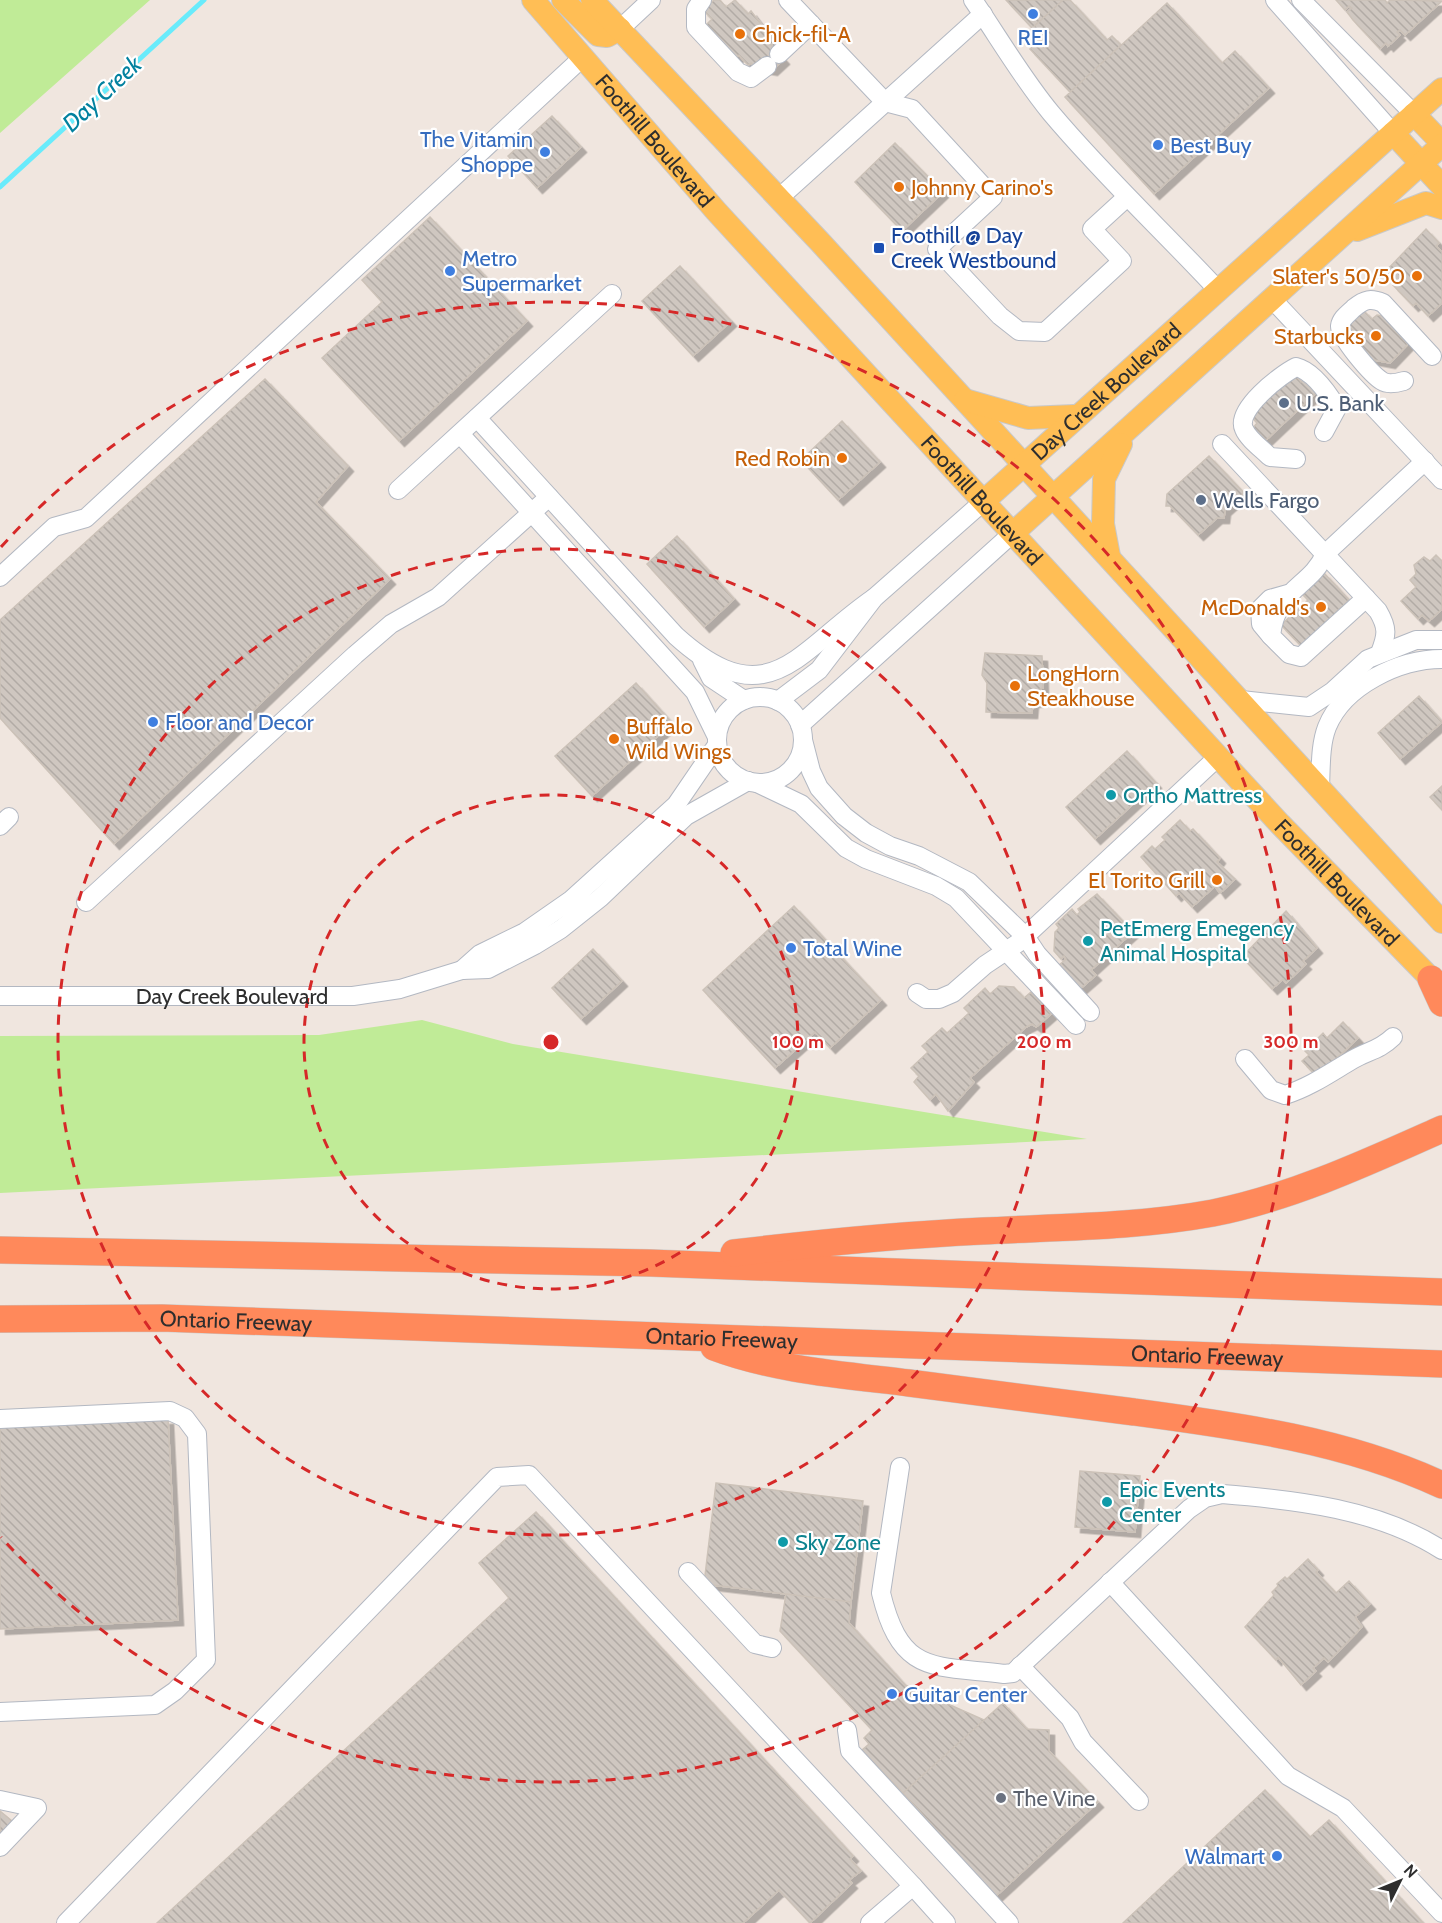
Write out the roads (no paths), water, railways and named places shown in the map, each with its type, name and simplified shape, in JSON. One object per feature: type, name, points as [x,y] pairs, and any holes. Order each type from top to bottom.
[{"type":"highway","points":[[650,1263],[855,1238],[1124,1224],[1192,1216],[1290,1192],[1355,1168],[1442,1129]]},
{"type":"highway","points":[[0,1250],[650,1263],[1442,1292]]},
{"type":"highway","name":"Ontario Freeway","points":[[0,1319],[162,1318],[1442,1364]]},
{"type":"highway","points":[[690,1338],[747,1359],[865,1377],[1210,1422],[1313,1440],[1396,1466],[1442,1485]]},
{"type":"main road","name":"Foothill Boulevard","points":[[532,0],[716,211],[1280,824],[1438,990]]},
{"type":"main road","points":[[563,0],[598,35],[608,36],[620,29]]},
{"type":"main road","points":[[592,0],[965,400],[1442,922]]},
{"type":"main road","name":"Day Creek Boulevard","points":[[984,501],[1074,417],[1442,89]]},
{"type":"main road","points":[[1414,114],[1442,144]]},
{"type":"main road","points":[[1394,133],[1442,186]]},
{"type":"main road","name":"Day Creek Boulevard","points":[[1013,533],[1345,235],[1442,144]]},
{"type":"main road","points":[[1345,235],[1426,203],[1442,208]]},
{"type":"main road","points":[[965,400],[1028,418],[1074,417]]},
{"type":"main road","points":[[1109,557],[1103,524],[1104,479],[1127,432]]},
{"type":"street","points":[[620,29],[651,0]]},
{"type":"street","points":[[702,0],[696,9],[696,27],[738,72],[751,78],[811,24]]},
{"type":"street","points":[[788,0],[885,102],[912,109],[993,197],[937,249],[1000,316],[1019,331],[1044,332],[1122,261],[1092,229],[1127,197]]},
{"type":"street","points":[[1275,0],[1394,133]]},
{"type":"street","points":[[1301,0],[1414,114]]},
{"type":"street","points":[[778,198],[885,102],[978,7],[1050,112],[1127,197],[1164,230],[1217,289]]},
{"type":"street","points":[[0,578],[54,527],[86,518],[582,58]]},
{"type":"street","points":[[398,490],[612,294]]},
{"type":"street","points":[[1404,381],[1394,383],[1382,381],[1343,338],[1340,326],[1344,317],[1363,301],[1373,299],[1383,303],[1432,356]]},
{"type":"street","points":[[1273,300],[1442,480]]},
{"type":"street","points":[[1296,459],[1270,457],[1244,430],[1242,420],[1245,410],[1285,373],[1296,367],[1303,369],[1314,379],[1337,408],[1324,432]]},
{"type":"street","points":[[477,418],[676,636],[702,660],[711,678],[744,700]]},
{"type":"street","points":[[460,434],[695,692],[727,768],[801,804],[846,848],[866,859],[936,886],[956,898],[1076,1026]]},
{"type":"street","points":[[1222,444],[1366,598],[1386,625],[1387,634],[1380,653]]},
{"type":"street","points":[[1366,598],[1301,657],[1289,654],[1271,636],[1273,621],[1288,594],[1321,563],[1325,554],[1425,461]]},
{"type":"street","points":[[86,902],[362,649],[391,624],[438,597],[549,497]]},
{"type":"street","name":"Day Creek Boulevard","points":[[778,701],[819,670],[874,598],[984,501]]},
{"type":"street","name":"Day Creek Boulevard","points":[[801,733],[1013,533]]},
{"type":"street","points":[[702,660],[744,675],[765,675],[783,670],[810,651],[843,619],[874,598]]},
{"type":"street","points":[[1366,598],[1403,629],[1424,640]]},
{"type":"street","points":[[1241,700],[1309,707],[1333,690],[1368,659],[1380,653],[1424,640],[1442,640]]},
{"type":"street","points":[[1320,787],[1324,735],[1328,725],[1344,703],[1363,685],[1395,666],[1442,659]]},
{"type":"street","points":[[717,741],[724,714],[744,700],[766,697],[787,707],[801,733],[819,788],[844,816],[866,833],[890,846],[919,856],[969,882],[1025,936],[1037,954],[1090,1012]]},
{"type":"street","points":[[753,782],[771,782],[788,771],[800,754],[801,733]]},
{"type":"street","name":"Day Creek Boulevard","points":[[462,970],[480,954],[525,932],[571,900],[676,805],[717,741]]},
{"type":"street","points":[[917,993],[926,999],[939,999],[952,993],[1025,936],[1219,756]]},
{"type":"street","name":"Day Creek Boulevard","points":[[0,996],[353,996],[400,989],[462,970],[488,969],[561,929],[600,898],[686,816],[753,782]]},
{"type":"street","points":[[1245,1059],[1271,1090],[1285,1095],[1331,1075],[1353,1059],[1375,1052],[1393,1038]]},
{"type":"street","points":[[0,1419],[170,1411],[191,1422],[197,1434],[206,1660],[181,1686],[155,1705],[0,1712]]},
{"type":"street","points":[[900,1467],[881,1593],[898,1640],[925,1664],[1004,1674],[1013,1673],[1189,1509],[1205,1498],[1222,1494],[1348,1511],[1398,1528],[1442,1551]]},
{"type":"street","points":[[66,1923],[497,1477],[529,1475],[946,1923]]},
{"type":"street","points":[[688,1572],[755,1644],[772,1648]]},
{"type":"street","points":[[1110,1582],[1288,1776],[1343,1808],[1442,1913]]},
{"type":"street","points":[[1020,1666],[1070,1718],[1083,1742],[1139,1801]]},
{"type":"street","points":[[847,1730],[850,1751],[1009,1923]]},
{"type":"street","points":[[0,1800],[37,1808],[0,1847]]},
{"type":"street","points":[[870,1923],[913,1886]]},
{"type":"waterway","name":"Day Creek","points":[[0,187],[204,0]]},
{"type":"place","name":"REI","points":[[1033,14]]},
{"type":"place","name":"Chick-fil-A","points":[[740,34]]},
{"type":"place","name":"Best Buy","points":[[1158,145]]},
{"type":"place","name":"The Vitamin Shoppe","points":[[545,152]]},
{"type":"place","name":"Johnny Carino's","points":[[899,187]]},
{"type":"place","name":"Foothill @ Day Creek Westbound","points":[[879,248]]},
{"type":"place","name":"Metro Supermarket","points":[[450,271]]},
{"type":"place","name":"Slater's 50/50","points":[[1417,276]]},
{"type":"place","name":"Starbucks","points":[[1376,336]]},
{"type":"place","name":"U.S. Bank","points":[[1284,403]]},
{"type":"place","name":"Red Robin","points":[[842,458]]},
{"type":"place","name":"Wells Fargo","points":[[1201,500]]},
{"type":"place","name":"McDonald's","points":[[1321,607]]},
{"type":"place","name":"LongHorn Steakhouse","points":[[1015,686]]},
{"type":"place","name":"Floor and Decor","points":[[153,722]]},
{"type":"place","name":"Buffalo Wild Wings","points":[[614,739]]},
{"type":"place","name":"Ortho Mattress","points":[[1111,795]]},
{"type":"place","name":"El Torito Grill","points":[[1217,880]]},
{"type":"place","name":"PetEmerg Emegency Animal Hospital","points":[[1088,941]]},
{"type":"place","name":"Total Wine","points":[[791,948]]},
{"type":"place","name":"Epic Events Center","points":[[1107,1502]]},
{"type":"place","name":"Sky Zone","points":[[783,1542]]},
{"type":"place","name":"Guitar Center","points":[[892,1694]]},
{"type":"place","name":"The Vine","points":[[1001,1798]]},
{"type":"place","name":"Walmart","points":[[1277,1856]]}]
